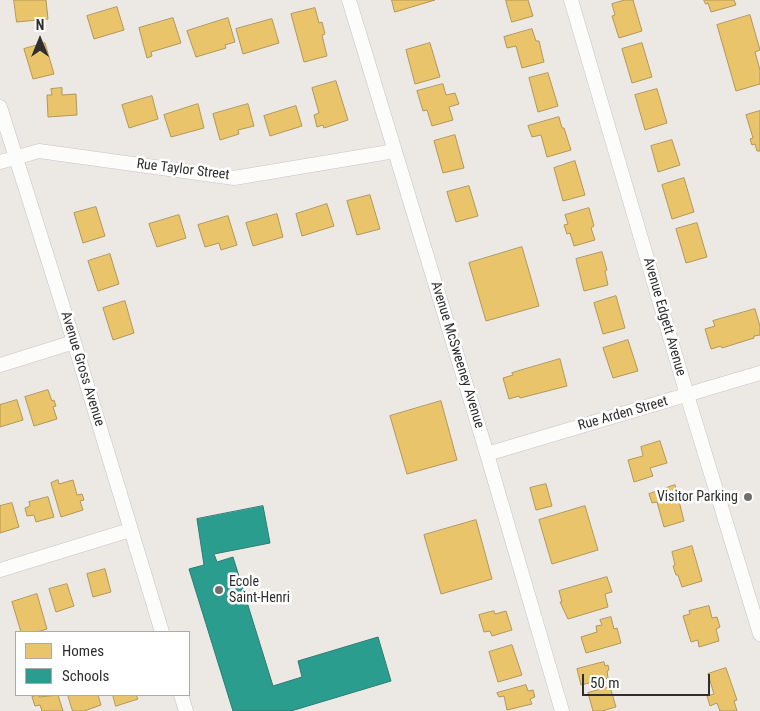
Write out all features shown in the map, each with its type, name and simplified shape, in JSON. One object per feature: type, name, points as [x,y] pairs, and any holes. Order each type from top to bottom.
[{"type":"street","name":"Avenue McSweeney Avenue","points":[[349,0],[562,711]]},
{"type":"street","name":"Avenue Edgett Avenue","points":[[571,0],[687,395],[760,634]]},
{"type":"street","name":"Avenue Gross Avenue","points":[[0,107],[162,631]]},
{"type":"street","name":"Rue Taylor Street","points":[[0,162],[39,151],[234,178],[395,151]]},
{"type":"street","points":[[0,365],[74,342]]},
{"type":"street","name":"Rue Arden Street","points":[[486,454],[760,372]]},
{"type":"street","points":[[0,570],[130,530]]},
{"type":"street","points":[[181,696],[186,711]]},
{"type":"building: Homes","points":[[14,0],[46,0],[48,19],[17,22]]},
{"type":"building: Homes","points":[[392,0],[435,0],[395,12]]},
{"type":"building: Homes","points":[[506,0],[528,0],[533,16],[512,22]]},
{"type":"building: Homes","points":[[633,0],[642,31],[619,38],[612,16],[615,15],[612,4]]},
{"type":"building: Homes","points":[[704,0],[734,0],[736,5],[711,12],[708,3],[706,4]]},
{"type":"building: Homes","points":[[117,7],[124,30],[94,39],[87,16]]},
{"type":"building: Homes","points":[[315,8],[319,23],[322,22],[325,34],[322,35],[327,56],[304,62],[291,14]]},
{"type":"building: Homes","points":[[750,15],[760,50],[755,52],[760,70],[760,84],[736,91],[717,25]]},
{"type":"building: Homes","points":[[173,18],[181,43],[151,52],[152,56],[147,58],[139,28]]},
{"type":"building: Homes","points":[[228,18],[235,42],[225,45],[226,48],[196,57],[187,31]]},
{"type":"building: Homes","points":[[272,19],[279,43],[243,54],[236,29]]},
{"type":"building: Homes","points":[[532,29],[536,41],[539,41],[544,62],[522,68],[516,46],[507,48],[504,37]]},
{"type":"building: Homes","points":[[45,43],[54,74],[33,79],[24,49]]},
{"type":"building: Homes","points":[[430,43],[440,77],[415,84],[406,50]]},
{"type":"building: Homes","points":[[642,43],[652,77],[632,83],[622,49]]},
{"type":"building: Homes","points":[[548,73],[558,106],[538,112],[529,78]]},
{"type":"building: Homes","points":[[336,81],[348,120],[324,128],[323,125],[317,127],[314,115],[319,113],[312,88]]},
{"type":"building: Homes","points":[[443,84],[446,95],[455,93],[459,104],[449,107],[453,120],[432,126],[427,110],[423,111],[417,91]]},
{"type":"building: Homes","points":[[62,88],[62,95],[76,94],[77,115],[48,117],[47,95],[52,95],[51,89]]},
{"type":"building: Homes","points":[[657,89],[667,123],[645,130],[635,95]]},
{"type":"building: Homes","points":[[152,96],[158,119],[129,128],[122,105]]},
{"type":"building: Homes","points":[[198,104],[204,128],[171,137],[164,115]]},
{"type":"building: Homes","points":[[248,104],[254,126],[238,130],[239,134],[220,140],[213,114]]},
{"type":"building: Homes","points":[[296,106],[302,126],[270,136],[264,116]]},
{"type":"building: Homes","points":[[760,111],[760,151],[757,151],[755,144],[752,145],[750,139],[753,138],[746,115]]},
{"type":"building: Homes","points":[[559,117],[571,150],[547,157],[541,135],[532,137],[528,126]]},
{"type":"building: Homes","points":[[455,135],[464,168],[443,173],[434,141]]},
{"type":"building: Homes","points":[[672,140],[680,165],[658,172],[651,146]]},
{"type":"building: Homes","points":[[575,161],[585,195],[563,201],[554,168]]},
{"type":"building: Homes","points":[[684,178],[694,212],[672,219],[662,185]]},
{"type":"building: Homes","points":[[469,186],[478,216],[456,222],[447,192]]},
{"type":"building: Homes","points":[[370,195],[380,229],[357,235],[347,201]]},
{"type":"building: Homes","points":[[327,204],[334,226],[302,236],[296,214]]},
{"type":"building: Homes","points":[[96,207],[105,236],[83,243],[74,213]]},
{"type":"building: Homes","points":[[589,208],[594,226],[591,228],[595,240],[574,246],[570,233],[567,234],[564,225],[568,224],[565,215]]},
{"type":"building: Homes","points":[[277,214],[283,237],[253,246],[246,223]]},
{"type":"building: Homes","points":[[179,215],[186,238],[157,247],[149,224]]},
{"type":"building: Homes","points":[[228,216],[237,245],[221,250],[219,243],[205,247],[198,225]]},
{"type":"building: Homes","points":[[697,223],[707,257],[686,263],[676,229]]},
{"type":"building: Homes","points":[[522,247],[539,306],[486,321],[469,263]]},
{"type":"building: Homes","points":[[602,252],[607,270],[605,271],[608,285],[584,291],[576,259]]},
{"type":"building: Homes","points":[[110,254],[119,284],[98,291],[88,261]]},
{"type":"building: Homes","points":[[616,296],[625,328],[603,334],[594,303]]},
{"type":"building: Homes","points":[[125,301],[134,333],[113,340],[103,308]]},
{"type":"building: Homes","points":[[755,309],[760,326],[760,335],[722,348],[721,346],[711,349],[705,329],[715,326],[713,321]]},
{"type":"building: Homes","points":[[628,340],[638,371],[613,378],[603,348]]},
{"type":"building: Homes","points":[[560,359],[567,386],[509,399],[503,378],[513,375],[512,373]]},
{"type":"building: Homes","points":[[48,390],[56,406],[53,407],[57,419],[34,426],[25,397]]},
{"type":"building: Homes","points":[[17,400],[23,420],[0,427],[0,405]]},
{"type":"building: Homes","points":[[441,401],[457,460],[407,474],[390,416]]},
{"type":"building: Homes","points":[[660,441],[667,463],[650,468],[653,476],[634,482],[628,460],[643,456],[641,447]]},
{"type":"building: Homes","points":[[58,480],[59,484],[73,480],[77,495],[82,494],[84,500],[80,501],[83,510],[61,517],[51,483]]},
{"type":"building: Homes","points":[[546,484],[552,506],[536,510],[530,488]]},
{"type":"building: Homes","points":[[675,485],[684,521],[664,527],[657,502],[652,503],[649,494]]},
{"type":"building: Homes","points":[[48,497],[54,517],[36,522],[34,515],[27,516],[25,508],[30,506],[29,502]]},
{"type":"building: Homes","points":[[12,503],[19,527],[0,533],[0,506]]},
{"type":"building: Homes","points":[[585,506],[598,550],[552,564],[539,520]]},
{"type":"building: Homes","points":[[476,520],[492,579],[441,594],[424,535]]},
{"type":"building: Homes","points":[[692,546],[702,581],[682,587],[673,566],[675,565],[672,552]]},
{"type":"building: Homes","points":[[105,569],[111,592],[93,597],[87,574]]},
{"type":"building: Homes","points":[[607,577],[612,592],[605,594],[608,607],[568,619],[560,602],[562,602],[559,591]]},
{"type":"building: Homes","points":[[67,584],[74,606],[56,612],[49,589]]},
{"type":"building: Homes","points":[[37,594],[47,629],[21,631],[12,602]]},
{"type":"building: Homes","points":[[709,606],[712,618],[717,617],[720,627],[716,629],[719,641],[699,647],[698,640],[691,642],[683,616],[690,614],[689,611]]},
{"type":"building: Homes","points":[[494,611],[495,614],[506,611],[512,630],[492,636],[490,631],[484,632],[479,615]]},
{"type":"building: Homes","points":[[611,617],[614,629],[617,628],[621,643],[586,653],[581,637],[597,632],[596,626],[602,625],[600,620]]},
{"type":"building: Homes","points":[[512,645],[522,675],[498,682],[489,652]]},
{"type":"building: Homes","points":[[604,662],[605,666],[608,665],[608,678],[581,685],[577,669]]},
{"type":"building: Homes","points":[[726,668],[737,700],[734,701],[737,711],[720,711],[717,703],[710,706],[707,696],[714,694],[708,674]]},
{"type":"building: Homes","points":[[526,685],[528,691],[533,690],[535,697],[530,699],[532,704],[507,710],[504,696],[499,697],[497,693]]},
{"type":"building: Homes","points":[[610,687],[616,707],[602,711],[593,711],[588,693]]},
{"type":"building: Homes","points":[[58,696],[63,711],[42,711],[40,705],[35,706],[32,697]]},
{"type":"building: Homes","points":[[68,696],[98,696],[101,705],[84,711],[73,711]]},
{"type":"building: Homes","points":[[113,696],[136,696],[138,699],[116,706]]},
{"type":"building: Schools","name":"Ecole Saint-Henri","points":[[263,506],[270,543],[214,554],[217,562],[233,557],[273,686],[302,677],[298,661],[378,637],[391,681],[291,711],[233,711],[189,569],[204,565],[197,519]]},
{"type":"place","name":"Visitor Parking","points":[[748,497]]},
{"type":"place","name":"Ecole Saint-Henri","points":[[219,590]]}]
